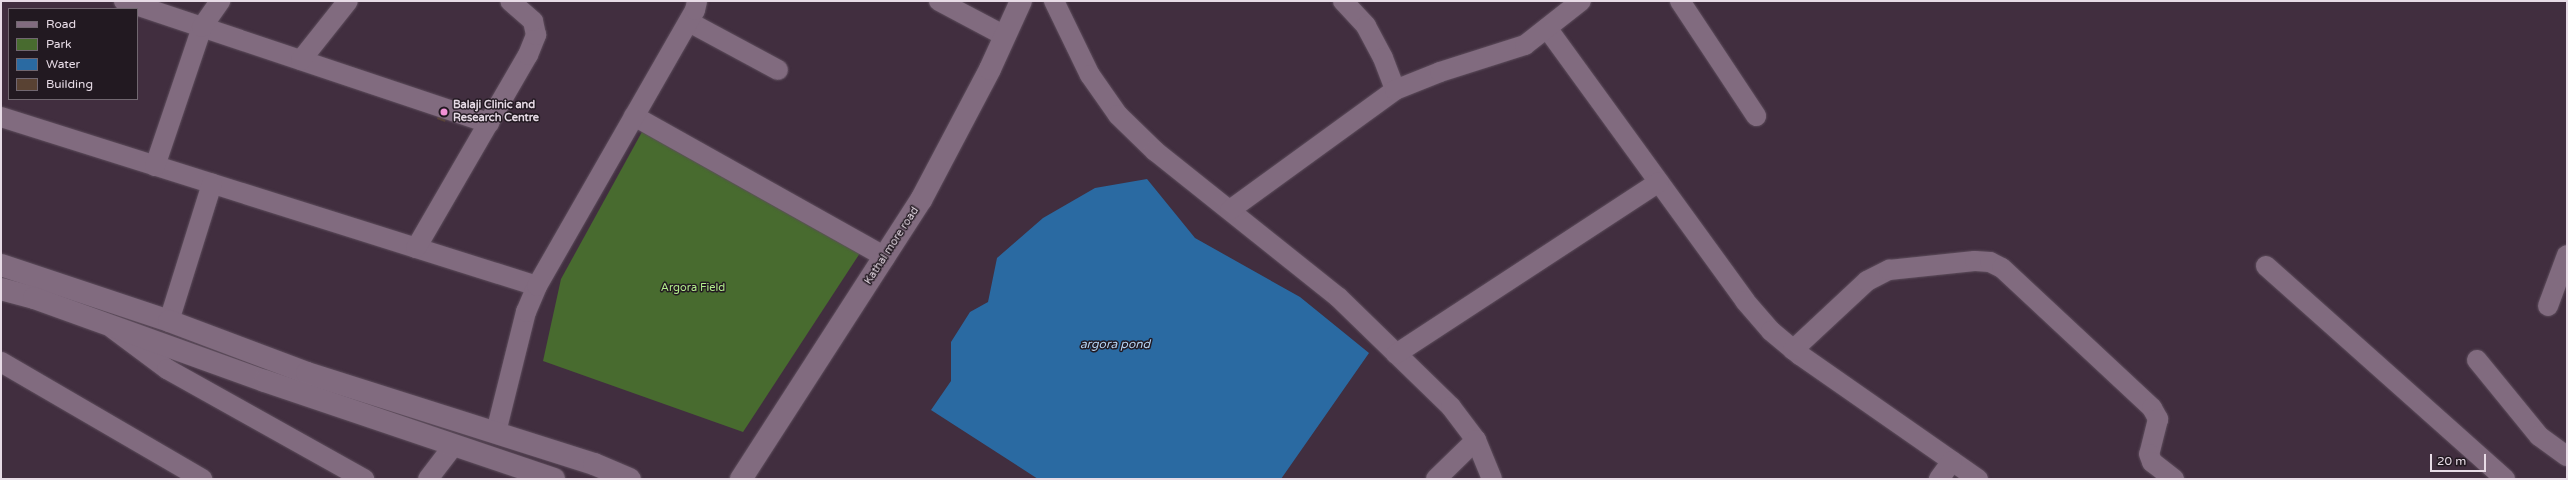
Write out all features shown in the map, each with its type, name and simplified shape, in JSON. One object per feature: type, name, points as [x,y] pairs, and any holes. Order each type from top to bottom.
[{"type":"main road","name":"Kathal more road","points":[[741,479],[921,200],[1005,36],[1021,1]]},
{"type":"main road","points":[[1,265],[169,321],[307,373],[594,464],[630,479]]},
{"type":"main road","points":[[1,289],[103,321],[265,381],[554,479]]},
{"type":"street","points":[[124,1],[489,123]]},
{"type":"street","points":[[155,166],[202,27],[220,1]]},
{"type":"street","points":[[301,60],[348,1]]},
{"type":"street","points":[[416,248],[528,55],[536,35],[533,21],[510,1]]},
{"type":"street","points":[[496,432],[526,312],[537,286],[689,22],[697,1]]},
{"type":"street","points":[[939,1],[1005,36]]},
{"type":"street","points":[[1054,1],[1090,75],[1118,115],[1155,151],[1338,297],[1451,407],[1476,440],[1492,479]]},
{"type":"street","points":[[1343,1],[1366,26],[1383,58],[1395,90]]},
{"type":"street","points":[[1230,210],[1395,90],[1440,72],[1508,52],[1525,45],[1580,1]]},
{"type":"street","points":[[1680,1],[1756,116]]},
{"type":"street","points":[[689,22],[778,70]]},
{"type":"street","points":[[1547,28],[1745,300],[1771,331],[1793,350],[1978,479]]},
{"type":"street","points":[[634,116],[885,257]]},
{"type":"street","points":[[1,117],[537,286]]},
{"type":"street","points":[[1396,354],[1659,182]]},
{"type":"street","points":[[169,321],[212,184]]},
{"type":"street","points":[[2548,306],[2567,256]]},
{"type":"street","points":[[1793,350],[1867,281],[1889,270],[1975,261],[1990,262],[2002,268],[2152,408],[2158,419],[2149,454],[2152,462],[2174,479]]},
{"type":"street","points":[[2266,266],[2505,479]]},
{"type":"street","points":[[103,321],[167,369],[364,479]]},
{"type":"street","points":[[2477,360],[2539,436],[2567,456]]},
{"type":"street","points":[[1,362],[202,479]]},
{"type":"street","points":[[1436,479],[1476,440]]},
{"type":"street","points":[[428,479],[454,445]]},
{"type":"street","points":[[1939,479],[1952,461]]},
{"type":"green space","name":"Argora Field","points":[[648,121],[862,250],[743,432],[543,361],[561,279]]},
{"type":"water","name":"argora pond","points":[[1147,179],[1195,238],[1300,297],[1369,353],[1281,479],[1038,479],[931,410],[951,381],[951,342],[970,312],[988,302],[997,258],[1043,218],[1095,188]]},
{"type":"building","points":[[441,107],[449,110],[445,122],[437,119]]},
{"type":"place","name":"Balaji Clinic and Research Centre","points":[[444,112]]}]
